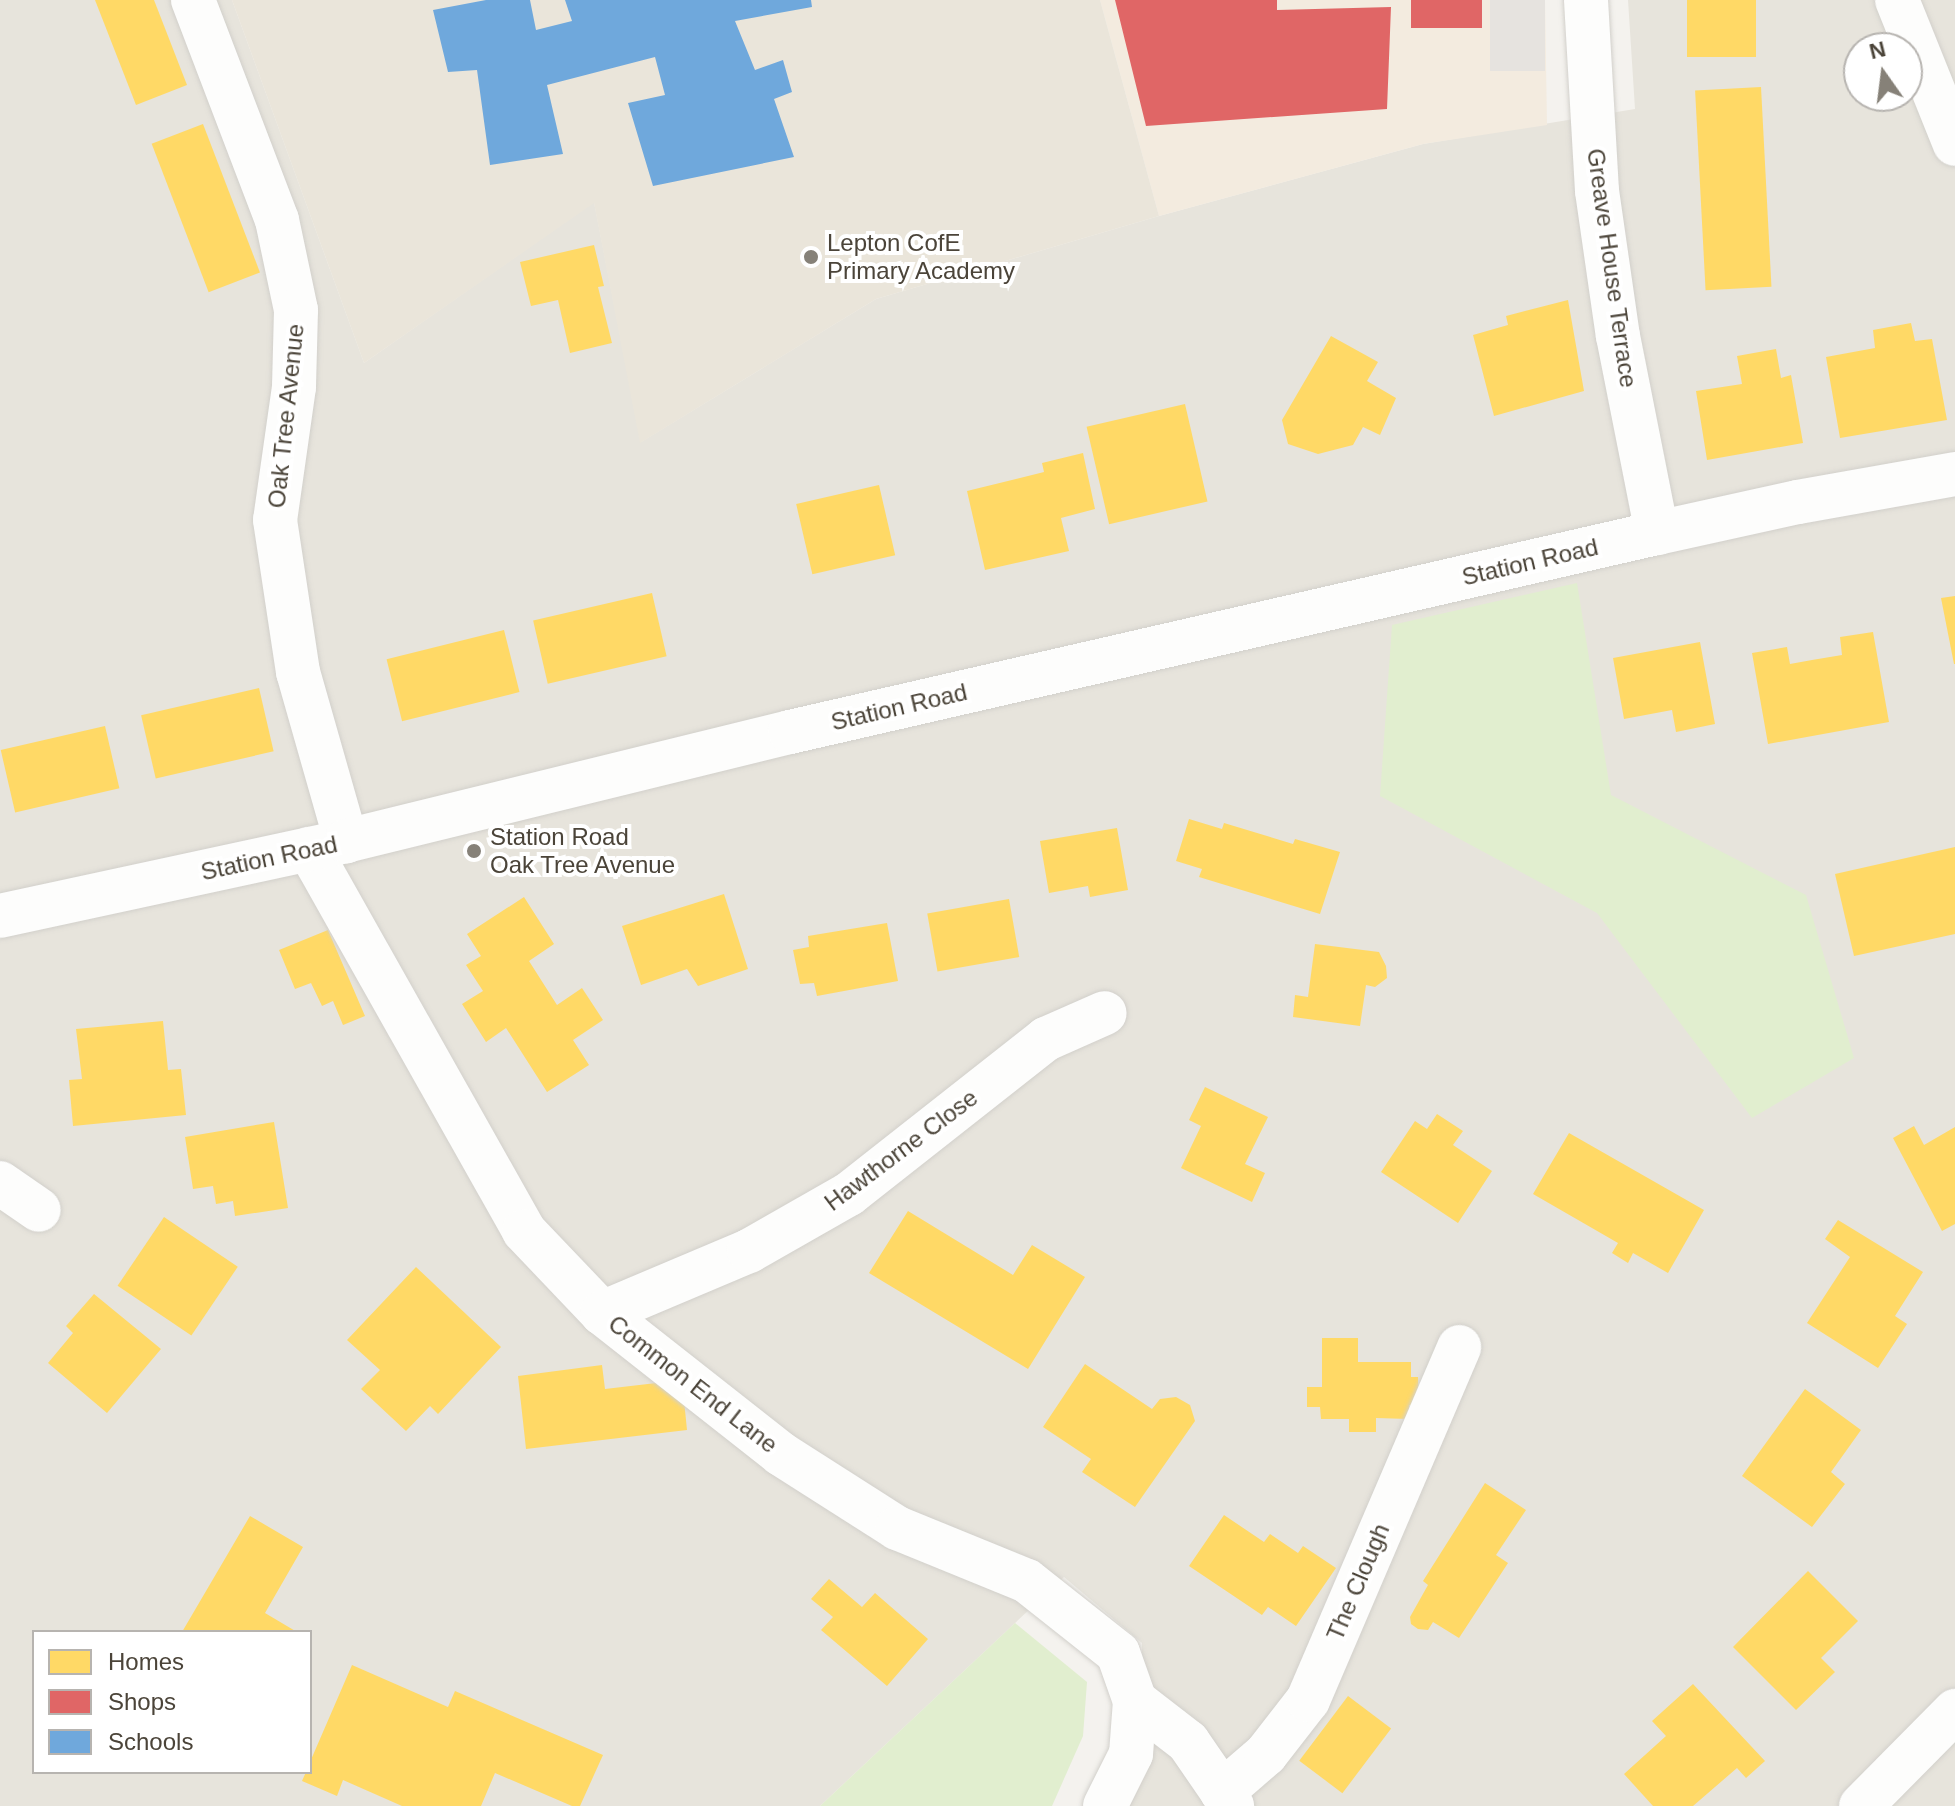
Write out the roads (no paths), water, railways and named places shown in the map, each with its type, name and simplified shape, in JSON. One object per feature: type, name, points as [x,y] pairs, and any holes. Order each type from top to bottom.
[{"type":"street","name":"Oak Tree Avenue","points":[[193,0],[277,220],[296,310],[294,387],[275,520],[327,845]]},
{"type":"street","name":"Greave House Terrace","points":[[1586,0],[1597,191],[1618,336],[1657,533]]},
{"type":"street","points":[[1897,0],[1955,144]]},
{"type":"street","name":"Station Road","points":[[0,916],[327,845],[790,732],[1657,533],[1798,502],[1955,474]]},
{"type":"street","name":"Common End Lane","points":[[327,845],[524,1231],[602,1313],[781,1454],[897,1528],[1027,1581],[1118,1653],[1135,1701],[1131,1754],[1105,1806]]},
{"type":"street","name":"Hawthorne Close","points":[[602,1313],[749,1251],[849,1194],[1046,1039],[1105,1013]]},
{"type":"street","points":[[0,1183],[39,1210]]},
{"type":"street","name":"The Clough","points":[[1227,1799],[1308,1700],[1459,1347]]},
{"type":"street","points":[[1135,1701],[1188,1742],[1227,1799]]},
{"type":"street","points":[[1861,1806],[1955,1711]]},
{"type":"place","name":"Lepton CofE Primary Academy","points":[[811,257]]},
{"type":"place","name":"Station Road Oak Tree Avenue","points":[[474,851]]}]
